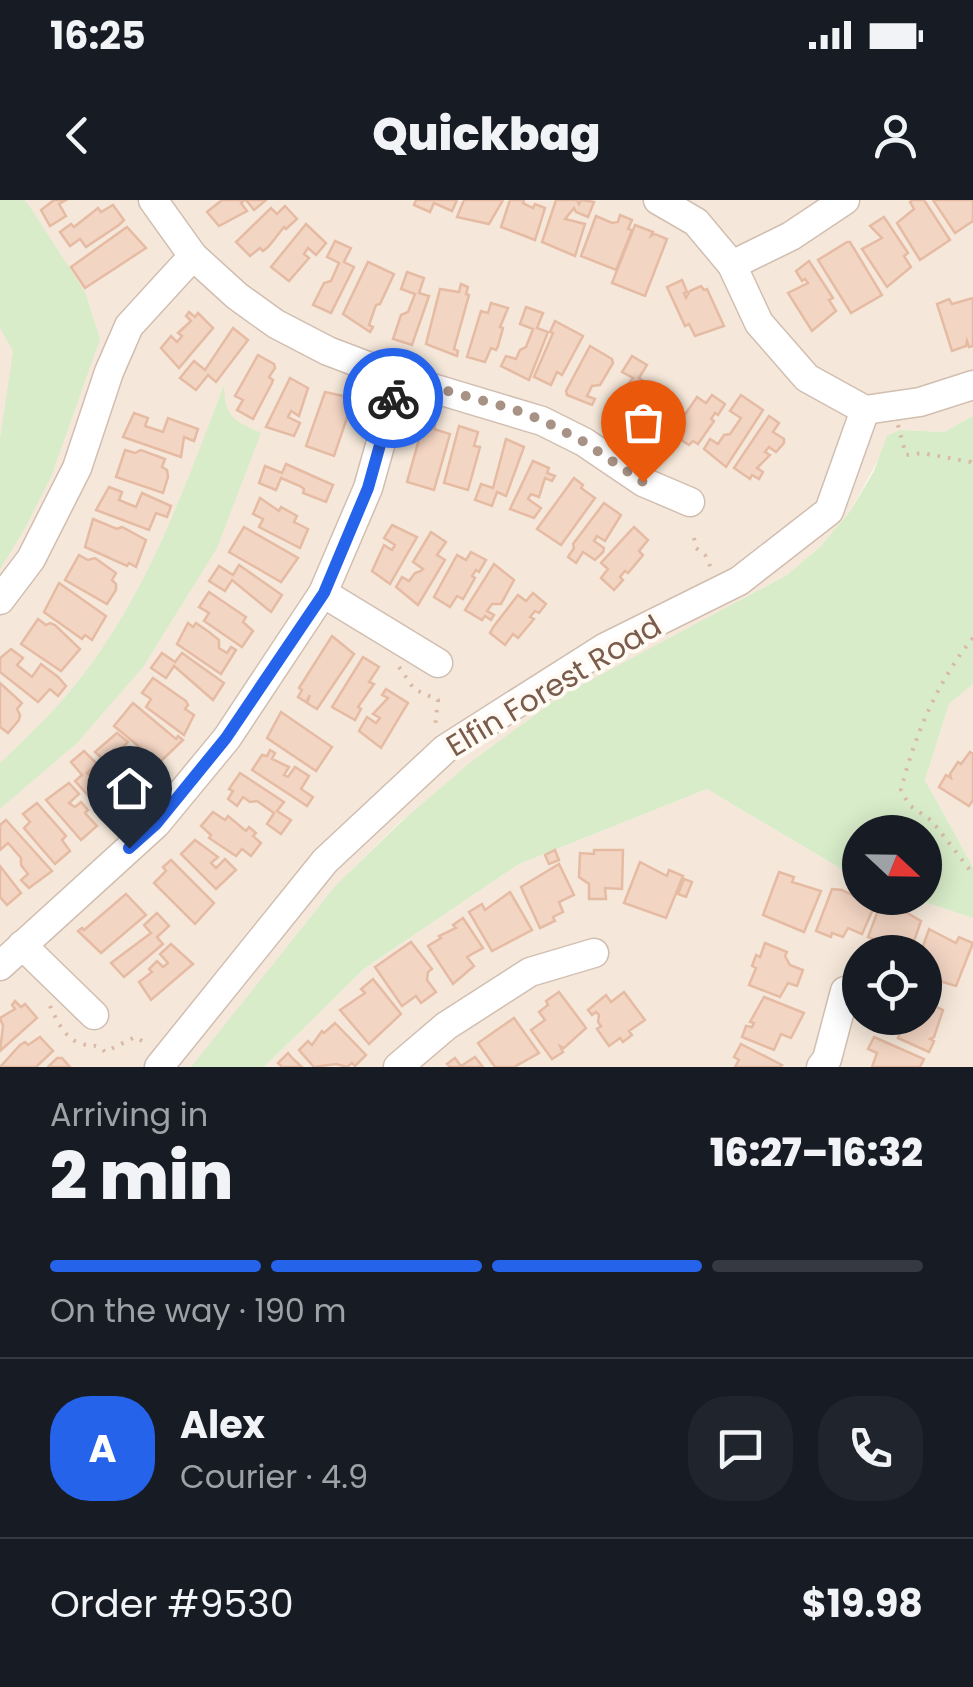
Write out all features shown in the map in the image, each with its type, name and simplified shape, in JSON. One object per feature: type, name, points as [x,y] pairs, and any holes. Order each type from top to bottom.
[{"type":"street","points":[[153,200],[192,256],[276,324],[328,351],[399,378],[542,420],[584,442],[643,482],[690,502]]},
{"type":"street","points":[[658,200],[696,222],[732,265],[758,323],[807,378],[866,410],[920,402],[973,385]]},
{"type":"street","points":[[732,265],[791,236],[845,200]]},
{"type":"street","points":[[0,600],[32,559],[77,468],[129,326],[192,256]]},
{"type":"street","points":[[0,966],[156,824],[226,738],[324,593],[368,488],[399,378]]},
{"type":"street","name":"Elfin Forest Road","points":[[159,1067],[325,862],[446,749],[604,648],[739,581],[829,511],[866,410]]},
{"type":"street","points":[[324,593],[438,663]]},
{"type":"street","points":[[22,945],[94,1015]]},
{"type":"street","points":[[398,1067],[446,1026],[530,972],[594,953]]},
{"type":"street","points":[[821,1067],[827,1059],[842,1002]]},
{"type":"path","points":[[894,406],[906,454],[970,462],[973,466]]},
{"type":"path","points":[[694,538],[696,548],[711,568]]},
{"type":"path","points":[[973,638],[939,688],[901,790],[909,806],[932,821],[973,874]]},
{"type":"shaded area","points":[[0,200],[973,200],[973,416],[944,432],[900,430],[885,447],[851,510],[820,547],[787,575],[740,600],[401,821],[336,885],[192,1067],[0,1067]]},
{"type":"shaded area","points":[[973,684],[973,867],[925,780],[949,704]]},
{"type":"shaded area","points":[[707,789],[842,869],[842,915],[942,915],[942,908],[973,918],[973,1067],[264,1067],[365,968],[519,864]]},
{"type":"green space","points":[[0,200],[24,200],[28,204],[85,292],[100,339],[51,477],[0,569],[0,439],[13,351],[0,328]]},
{"type":"green space","points":[[224,385],[232,417],[261,433],[217,548],[143,667],[77,743],[0,809],[0,763],[70,691],[125,612],[163,538]]},
{"type":"green space","points":[[973,416],[973,684],[949,704],[925,780],[973,867],[973,918],[942,908],[942,815],[842,815],[842,869],[707,789],[519,864],[365,968],[264,1067],[191,1067],[336,885],[472,761],[561,696],[787,575],[820,547],[851,510],[874,471],[887,436],[900,430],[944,432]]},
{"type":"building","points":[[54,200],[66,200],[59,204],[66,216],[50,226],[41,210]]},
{"type":"building","points":[[222,200],[245,200],[241,203],[247,211],[219,226],[207,212]]},
{"type":"building","points":[[246,200],[266,200],[254,210]]},
{"type":"building","points":[[416,200],[457,200],[452,211],[434,203],[430,212],[414,205]]},
{"type":"building","points":[[464,200],[503,200],[489,224],[457,217]]},
{"type":"building","points":[[510,200],[524,200],[533,208],[535,204],[545,208],[535,240],[501,227]]},
{"type":"building","points":[[556,200],[594,202],[588,217],[574,208],[565,219],[585,224],[575,256],[542,242]]},
{"type":"building","points":[[924,200],[950,240],[920,260],[897,223],[914,209],[910,202]]},
{"type":"building","points":[[933,200],[973,200],[973,221],[955,233]]},
{"type":"building","points":[[113,205],[124,220],[86,247],[80,239],[70,246],[60,232],[71,224],[74,227],[98,208],[101,212]]},
{"type":"building","points":[[285,206],[297,219],[284,227],[263,251],[260,248],[250,256],[236,242],[271,208],[277,214]]},
{"type":"building","points":[[620,215],[632,220],[628,229],[632,230],[616,270],[581,256],[596,216],[612,223],[618,222]]},
{"type":"building","points":[[884,217],[908,253],[904,256],[911,267],[887,287],[862,249],[882,238],[870,226]]},
{"type":"building","points":[[306,224],[326,243],[316,255],[308,248],[304,254],[309,258],[289,281],[271,267]]},
{"type":"building","points":[[635,225],[653,232],[651,236],[667,239],[645,296],[612,283]]},
{"type":"building","points":[[127,227],[146,248],[85,288],[71,267]]},
{"type":"building","points":[[335,241],[351,248],[344,262],[354,267],[331,313],[313,305],[339,263],[327,257]]},
{"type":"building","points":[[847,242],[882,295],[851,313],[818,260]]},
{"type":"building","points":[[809,261],[833,298],[829,300],[836,311],[812,331],[788,293],[808,283],[796,271]]},
{"type":"building","points":[[368,262],[394,274],[376,305],[370,332],[343,314]]},
{"type":"building","points":[[407,272],[424,278],[419,293],[429,296],[412,345],[393,339],[401,315],[408,312],[415,294],[401,289]]},
{"type":"building","points":[[682,280],[686,298],[701,286],[707,289],[724,326],[695,336],[689,324],[685,326],[667,287]]},
{"type":"building","points":[[461,284],[468,287],[469,295],[454,349],[457,356],[426,344],[440,289],[459,292]]},
{"type":"building","points":[[973,298],[973,346],[969,347],[967,341],[966,346],[952,351],[937,304]]},
{"type":"building","points":[[491,303],[508,308],[498,346],[496,350],[491,348],[485,362],[467,357],[481,311],[488,313]]},
{"type":"building","points":[[526,307],[543,313],[537,328],[548,332],[529,380],[501,366],[506,356],[516,359],[526,347],[533,329],[520,324]]},
{"type":"building","points":[[189,312],[195,317],[198,313],[213,328],[179,368],[161,348],[171,336],[177,342],[182,336],[178,333],[191,321],[186,316]]},
{"type":"building","points":[[555,321],[583,336],[562,375],[557,372],[551,385],[534,377]]},
{"type":"building","points":[[233,328],[248,340],[216,382],[208,375],[196,390],[180,378],[194,361],[205,370]]},
{"type":"building","points":[[590,346],[613,363],[600,385],[592,386],[587,396],[595,399],[592,405],[567,395],[566,391]]},
{"type":"building","points":[[258,355],[275,368],[269,377],[272,383],[253,419],[237,410],[243,400],[235,396]]},
{"type":"building","points":[[632,356],[647,365],[639,378],[647,384],[620,427],[603,417],[633,378],[622,372]]},
{"type":"building","points":[[290,378],[308,388],[299,416],[291,411],[288,417],[300,423],[294,436],[266,427]]},
{"type":"building","points":[[660,387],[680,403],[671,416],[661,409],[658,415],[665,419],[651,435],[657,440],[654,444],[648,440],[646,443],[630,429]]},
{"type":"building","points":[[325,392],[357,399],[352,403],[334,456],[306,446]]},
{"type":"building","points":[[712,395],[725,404],[718,415],[715,413],[698,444],[693,441],[689,445],[678,438],[681,433],[675,429],[697,397],[706,403]]},
{"type":"building","points":[[741,395],[763,410],[726,467],[704,449],[710,439],[718,444],[724,435],[730,434],[741,418],[730,411]]},
{"type":"building","points":[[134,413],[148,418],[145,426],[163,432],[168,418],[198,429],[194,441],[184,437],[181,457],[123,437]]},
{"type":"building","points":[[769,416],[779,423],[773,432],[784,443],[776,452],[769,447],[765,452],[770,455],[757,468],[763,472],[759,479],[752,475],[750,479],[734,468]]},
{"type":"building","points":[[424,422],[450,434],[434,490],[407,482]]},
{"type":"building","points":[[459,426],[478,432],[474,446],[480,447],[468,490],[444,483]]},
{"type":"building","points":[[506,439],[524,447],[506,496],[497,492],[492,506],[475,500],[481,484],[493,488]]},
{"type":"building","points":[[125,450],[141,450],[165,459],[162,467],[168,477],[163,493],[116,477]]},
{"type":"building","points":[[533,461],[549,468],[547,473],[555,476],[552,481],[545,478],[539,497],[531,494],[528,499],[541,508],[534,518],[510,509]]},
{"type":"building","points":[[286,464],[333,485],[326,502],[281,478],[276,490],[259,483],[265,466],[282,473]]},
{"type":"building","points":[[574,478],[595,498],[561,545],[537,529]]},
{"type":"building","points":[[109,487],[122,492],[119,500],[136,507],[142,493],[171,506],[167,517],[156,513],[149,530],[96,510]]},
{"type":"building","points":[[260,498],[279,511],[281,507],[297,516],[294,522],[308,529],[300,548],[259,527],[263,519],[253,514]]},
{"type":"building","points":[[604,503],[621,515],[605,541],[597,536],[594,541],[604,548],[603,552],[595,560],[583,552],[576,563],[568,557],[573,544]]},
{"type":"building","points":[[93,519],[117,529],[122,527],[146,540],[136,567],[85,547]]},
{"type":"building","points":[[392,525],[417,537],[390,584],[372,571],[384,545],[392,550],[395,545],[384,538]]},
{"type":"building","points":[[244,527],[298,558],[281,582],[229,552]]},
{"type":"building","points":[[634,527],[648,540],[639,551],[643,555],[620,577],[623,580],[614,590],[601,578],[608,569],[601,563]]},
{"type":"building","points":[[431,532],[446,542],[437,555],[445,560],[418,605],[396,587],[402,577],[409,581],[423,569],[413,562]]},
{"type":"building","points":[[471,552],[486,560],[472,576],[475,578],[463,599],[457,596],[450,607],[434,597],[457,555],[466,560]]},
{"type":"building","points":[[79,555],[88,560],[95,558],[116,573],[112,580],[116,590],[107,604],[65,580]]},
{"type":"building","points":[[494,564],[514,580],[501,604],[492,604],[487,611],[494,615],[491,620],[485,616],[482,620],[465,610]]},
{"type":"building","points":[[239,565],[282,595],[271,612],[232,580],[225,591],[209,581],[219,566],[233,575]]},
{"type":"building","points":[[59,583],[106,616],[92,640],[85,635],[82,639],[44,612]]},
{"type":"building","points":[[209,592],[246,617],[243,622],[253,631],[242,647],[204,621],[209,613],[199,607]]},
{"type":"building","points":[[533,593],[546,604],[530,617],[534,619],[518,638],[513,634],[505,645],[490,633],[518,595],[526,601]]},
{"type":"building","points":[[38,619],[55,625],[80,649],[61,671],[21,644]]},
{"type":"building","points":[[188,623],[193,627],[196,623],[209,632],[227,653],[231,647],[236,650],[221,674],[177,644]]},
{"type":"building","points":[[332,636],[354,654],[317,709],[307,703],[310,695],[306,702],[298,697],[302,690],[299,688]]},
{"type":"building","points":[[11,649],[23,658],[17,665],[32,677],[41,664],[58,677],[66,686],[58,696],[50,689],[38,702],[0,672],[0,658]]},
{"type":"building","points":[[162,653],[175,662],[182,653],[224,683],[213,700],[174,666],[166,678],[151,668]]},
{"type":"building","points":[[363,657],[379,667],[355,720],[332,707]]},
{"type":"building","points":[[153,678],[186,701],[185,709],[194,715],[184,735],[146,707],[151,699],[142,693]]},
{"type":"building","points":[[0,683],[22,703],[17,709],[19,720],[8,733],[0,727]]},
{"type":"building","points":[[386,689],[408,703],[381,748],[359,731],[367,717],[376,723],[380,718],[373,714],[388,698],[382,695]]},
{"type":"building","points":[[133,703],[176,739],[178,736],[183,740],[159,763],[114,726]]},
{"type":"building","points":[[281,712],[332,747],[316,771],[267,738]]},
{"type":"building","points":[[117,733],[128,742],[119,752],[126,756],[131,750],[150,771],[136,788],[95,752]]},
{"type":"building","points":[[270,750],[275,753],[272,759],[289,767],[284,775],[288,777],[295,767],[309,776],[301,789],[313,797],[307,806],[252,770]]},
{"type":"building","points":[[84,751],[97,764],[87,773],[124,807],[110,819],[75,781],[82,775],[71,762]]},
{"type":"building","points":[[970,752],[973,800],[969,806],[939,787],[946,775],[951,778],[958,762],[961,764]]},
{"type":"building","points":[[240,773],[284,802],[277,811],[291,820],[281,834],[267,824],[274,813],[257,801],[243,797],[237,806],[228,799],[233,791],[229,789]]},
{"type":"building","points":[[69,783],[79,794],[69,803],[75,807],[81,802],[97,826],[81,840],[46,800]]},
{"type":"building","points":[[37,803],[66,836],[62,840],[70,851],[55,864],[24,828],[30,822],[23,814]]},
{"type":"building","points":[[213,812],[256,833],[253,836],[261,843],[251,856],[242,849],[236,856],[209,838],[211,835],[201,826]]},
{"type":"building","points":[[6,820],[52,871],[29,888],[21,880],[28,874],[21,858],[8,843],[0,850],[0,825]]},
{"type":"building","points":[[195,840],[218,857],[211,863],[216,868],[225,859],[236,870],[216,889],[181,854]]},
{"type":"building","points":[[555,850],[559,860],[549,864],[545,855]]},
{"type":"building","points":[[594,850],[623,850],[622,889],[605,888],[606,899],[589,899],[589,884],[579,877],[580,853],[594,854]]},
{"type":"building","points":[[171,860],[214,903],[195,924],[154,883]]},
{"type":"building","points":[[640,862],[667,876],[669,870],[683,876],[666,918],[624,903]]},
{"type":"building","points":[[559,864],[574,895],[559,902],[563,912],[553,917],[555,921],[540,928],[521,887]]},
{"type":"building","points":[[0,866],[21,893],[7,905],[0,897]]},
{"type":"building","points":[[779,872],[794,877],[792,882],[821,891],[804,932],[763,915]]},
{"type":"building","points":[[684,879],[692,882],[686,897],[678,894]]},
{"type":"building","points":[[832,889],[842,890],[842,915],[870,915],[862,934],[848,928],[842,937],[816,931]]},
{"type":"building","points":[[510,892],[532,930],[492,951],[469,912],[482,904],[485,910]]},
{"type":"building","points":[[126,894],[146,915],[101,953],[78,931]]},
{"type":"building","points":[[157,913],[169,926],[157,937],[163,944],[124,977],[111,963],[151,933],[144,925]]},
{"type":"building","points":[[876,915],[911,915],[921,921],[916,935],[869,935]]},
{"type":"building","points":[[463,918],[483,948],[467,957],[474,966],[453,984],[428,946],[456,928],[453,925]]},
{"type":"building","points":[[942,936],[956,943],[959,937],[973,943],[956,986],[942,982]]},
{"type":"building","points":[[411,942],[432,969],[427,980],[436,992],[421,1003],[416,996],[402,1006],[375,967]]},
{"type":"building","points":[[765,943],[787,952],[790,965],[803,970],[797,986],[788,983],[780,997],[749,985],[756,955],[760,957]]},
{"type":"building","points":[[171,944],[193,964],[151,1000],[139,982],[152,972],[149,969],[157,961],[163,967],[168,963],[160,954]]},
{"type":"building","points":[[373,979],[401,1014],[369,1044],[340,1010],[365,993],[361,989]]},
{"type":"building","points":[[559,992],[586,1028],[564,1048],[560,1046],[563,1052],[552,1059],[531,1030],[545,1020],[539,1012]]},
{"type":"building","points":[[624,992],[645,1020],[629,1031],[632,1035],[623,1042],[620,1038],[609,1046],[597,1029],[601,1026],[599,1015],[588,1010],[606,995],[611,1002]]},
{"type":"building","points":[[764,997],[804,1013],[791,1038],[781,1034],[774,1050],[742,1037],[746,1026],[752,1027],[754,1023],[750,1022]]},
{"type":"building","points":[[15,1001],[21,1007],[25,1004],[37,1018],[0,1051],[0,1018],[15,1009]]},
{"type":"building","points":[[514,1018],[539,1053],[514,1067],[495,1067],[478,1043]]},
{"type":"building","points":[[335,1023],[366,1055],[355,1066],[352,1063],[347,1067],[314,1067],[299,1050],[308,1041],[312,1045],[322,1031]]},
{"type":"building","points":[[935,1035],[930,1039],[934,1041],[929,1052],[898,1038]]},
{"type":"building","points":[[40,1037],[53,1051],[36,1067],[0,1067],[20,1045]]},
{"type":"building","points":[[874,1037],[924,1059],[920,1067],[872,1067],[877,1053],[868,1049]]},
{"type":"building","points":[[741,1044],[782,1065],[735,1067],[739,1060],[734,1057]]},
{"type":"building","points":[[288,1053],[302,1067],[282,1067],[278,1063]]},
{"type":"building","points":[[475,1057],[483,1067],[450,1067],[447,1064],[455,1058],[461,1066]]},
{"type":"building","points":[[62,1058],[70,1067],[48,1067]]},
{"type":"way so far","points":[[393,398],[399,378],[510,408],[584,442],[643,482]]},
{"type":"route","points":[[129,848],[156,824],[226,738],[324,593],[368,488],[393,398]]}]
